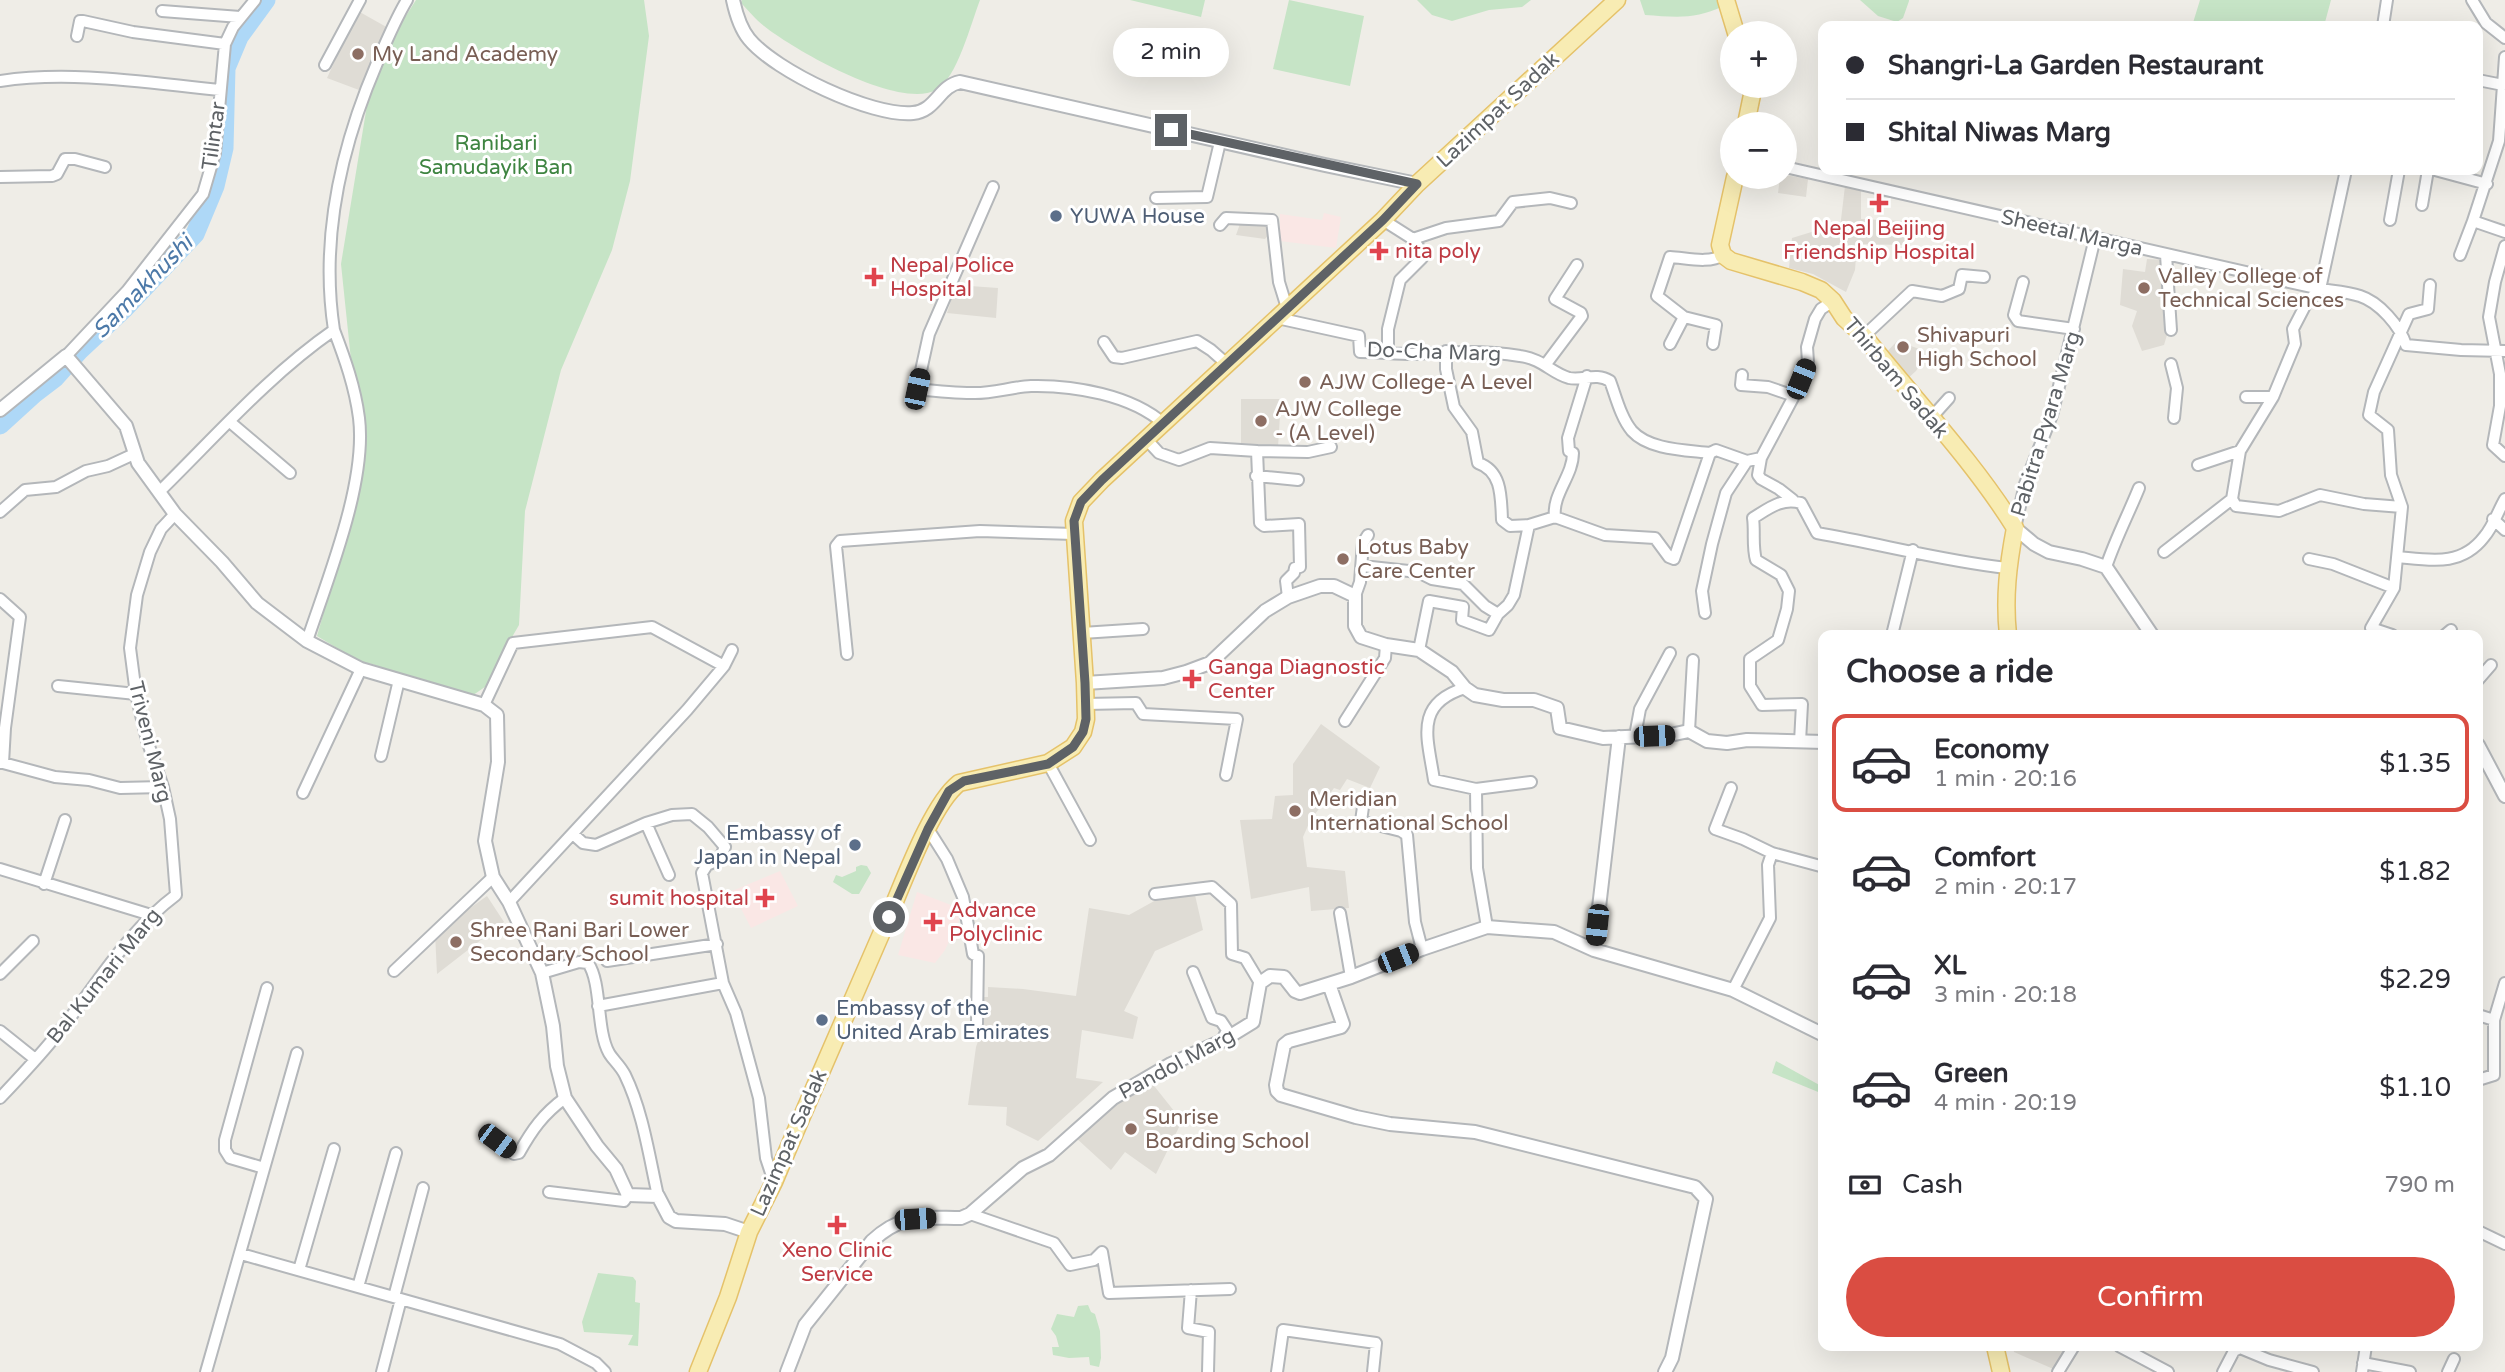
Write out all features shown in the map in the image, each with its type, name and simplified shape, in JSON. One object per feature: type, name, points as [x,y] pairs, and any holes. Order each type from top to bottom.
[{"type":"main road","name":"Lazimpat Sadak","points":[[698,1372],[728,1297],[749,1232],[774,1182],[928,829],[949,791],[959,783],[1048,764],[1064,755],[1079,739],[1086,719],[1086,704],[1074,521],[1081,502],[1383,220],[1417,184],[1617,0]]},
{"type":"main road","points":[[1726,0],[1732,21]]},
{"type":"main road","points":[[1723,255],[1720,245],[1732,189]]},
{"type":"main road","name":"Thirbam Sadak","points":[[1723,255],[1731,261],[1802,282],[1821,290],[1833,301],[1844,318],[1864,336],[1931,418],[2001,506],[2015,528]]},
{"type":"main road","points":[[2008,630],[2005,602],[2007,568],[2015,528]]},
{"type":"main road","points":[[1996,1351],[2001,1372]]},
{"type":"street","name":"Tilintar","points":[[0,410],[66,356],[127,291],[203,194],[215,153],[225,44],[240,17],[255,0]]},
{"type":"street","points":[[325,65],[360,0]]},
{"type":"street","points":[[307,641],[349,510],[359,462],[359,420],[351,373],[334,330],[328,294],[329,261],[341,170],[359,105],[396,18],[407,0]]},
{"type":"street","points":[[733,0],[740,26],[747,38],[767,57],[839,95],[892,113],[924,111],[932,106],[945,89],[960,82],[1417,184]]},
{"type":"street","points":[[2383,21],[2387,0]]},
{"type":"street","points":[[2472,0],[2486,23],[2505,38]]},
{"type":"street","points":[[162,11],[240,17]]},
{"type":"street","points":[[77,36],[80,21],[83,21],[133,32],[225,44]]},
{"type":"street","points":[[2460,255],[2502,141],[2505,57]]},
{"type":"street","points":[[0,81],[21,78],[74,78],[220,90]]},
{"type":"street","points":[[2483,81],[2503,85]]},
{"type":"street","points":[[1156,198],[1206,197],[1220,142]]},
{"type":"street","points":[[0,177],[52,176],[57,174],[65,159],[105,167]]},
{"type":"street","name":"Sheetal Marga","points":[[1797,170],[1818,175]]},
{"type":"street","name":"Sheetal Marga","points":[[1820,175],[2166,255],[2362,296],[2380,309],[2402,333],[2406,345],[2501,351]]},
{"type":"street","points":[[2345,175],[2320,289],[2308,302],[2293,329],[2295,344],[2273,397],[2240,451],[2232,499],[2236,506],[2256,510],[2279,511],[2320,495],[2364,504],[2402,507]]},
{"type":"street","points":[[2390,220],[2398,175]]},
{"type":"street","points":[[2423,205],[2427,175]]},
{"type":"street","points":[[2454,175],[2487,184]]},
{"type":"street","points":[[993,187],[929,334],[917,389],[973,394],[1030,386],[1105,394],[1150,411],[1164,424]]},
{"type":"street","points":[[1413,239],[1446,228],[1499,221],[1513,202],[1550,198],[1571,203]]},
{"type":"street","points":[[1220,225],[1226,218],[1272,220],[1282,313]]},
{"type":"street","points":[[1383,220],[1413,239],[1422,258],[1400,280],[1388,329],[1388,354]]},
{"type":"street","points":[[2473,221],[2505,232]]},
{"type":"street","name":"Pabitra Pyara Marg","points":[[2015,528],[2025,484],[2052,415],[2095,238]]},
{"type":"street","points":[[2505,246],[2489,317],[2501,351],[2500,406],[2493,445],[2505,456]]},
{"type":"street","points":[[1713,344],[1716,325],[1684,317],[1657,296],[1670,257],[1706,260],[1717,259],[1723,255]]},
{"type":"street","points":[[2166,255],[2171,330]]},
{"type":"street","points":[[1546,364],[1582,316],[1555,299],[1577,265]]},
{"type":"street","points":[[1864,336],[1909,288],[1942,296],[1959,289],[1962,275],[1984,277]]},
{"type":"street","points":[[2023,282],[2014,314],[2018,321],[2074,329]]},
{"type":"street","points":[[2373,630],[2394,588],[2402,507],[2391,475],[2388,429],[2369,415],[2374,392],[2409,314],[2428,309],[2430,285]]},
{"type":"street","points":[[1833,301],[1821,309],[1815,319],[1807,347],[1808,362],[1794,396],[1761,458],[1758,475],[1801,503],[1817,533],[1884,544],[1968,564],[2007,568]]},
{"type":"street","name":"Do-Cha Marg","points":[[1282,313],[1357,335],[1358,352],[1388,354],[1446,351],[1520,356],[1546,364],[1557,374],[1568,377],[1598,376],[1610,381],[1633,432],[1660,447],[1710,453],[1716,450],[1746,461],[1761,458]]},
{"type":"street","points":[[1670,344],[1684,317]]},
{"type":"street","points":[[160,491],[262,388],[309,347],[334,330]]},
{"type":"street","points":[[1104,342],[1114,357],[1122,358],[1197,341],[1228,365]]},
{"type":"street","points":[[1446,351],[1446,369],[1454,407],[1472,432],[1478,463],[1487,465],[1494,472],[1502,501],[1502,520],[1510,526],[1530,525],[1555,517],[1605,535],[1655,538],[1669,557],[1674,559],[1710,453]]},
{"type":"street","points":[[66,356],[126,426],[134,454],[175,514],[257,603],[307,641],[361,669],[484,705],[497,715],[498,762],[485,841],[493,877],[509,902],[542,973],[565,1098],[616,1169],[628,1195]]},
{"type":"street","points":[[2171,364],[2177,388],[2174,418]]},
{"type":"street","points":[[1742,375],[1741,385],[1768,387],[1794,396]]},
{"type":"street","points":[[1555,517],[1554,506],[1573,463],[1568,438],[1587,376]]},
{"type":"street","points":[[2246,397],[2273,397]]},
{"type":"street","points":[[1931,418],[1949,398]]},
{"type":"street","points":[[230,422],[290,473]]},
{"type":"street","points":[[1147,440],[1159,453],[1179,460],[1210,449],[1308,452],[1331,447]]},
{"type":"street","points":[[1257,451],[1260,523],[1264,526],[1299,524],[1300,567],[1294,568],[1294,573],[1286,581],[1288,597]]},
{"type":"street","points":[[2199,465],[2240,451]]},
{"type":"street","points":[[0,512],[25,490],[56,487],[86,471],[108,466],[134,454]]},
{"type":"street","points":[[1705,613],[1702,591],[1726,493],[1746,461]]},
{"type":"street","points":[[1256,476],[1298,480]]},
{"type":"street","points":[[2106,567],[2139,488]]},
{"type":"street","points":[[2164,552],[2180,544],[2232,499]]},
{"type":"street","points":[[2398,557],[2441,561],[2457,557],[2480,542],[2505,499]]},
{"type":"street","points":[[1793,500],[1780,502],[1753,518],[1753,550],[1756,560],[1781,575],[1789,591],[1778,640],[1750,659],[1750,686],[1762,705],[1802,704],[1800,742]]},
{"type":"street","name":"Triveni Marg","points":[[175,514],[161,529],[150,552],[137,595],[130,648],[136,694],[170,819],[176,895]]},
{"type":"street","points":[[2493,519],[2505,530]]},
{"type":"street","points":[[1419,650],[1429,601],[1463,607],[1462,620],[1489,630],[1514,595],[1530,525]]},
{"type":"street","points":[[2015,528],[2034,544],[2049,552],[2106,567],[2149,630]]},
{"type":"street","points":[[847,654],[836,546],[840,541],[980,530],[1074,534]]},
{"type":"street","points":[[1368,535],[1363,543],[1360,582],[1355,596],[1357,633],[1361,637],[1386,645],[1419,650],[1452,672],[1465,688],[1475,695],[1503,700],[1534,700],[1557,708],[1560,727],[1603,738],[1670,735],[1689,731],[1707,741],[1727,743],[1746,740],[1818,742]]},
{"type":"street","points":[[1893,630],[1913,550]]},
{"type":"street","points":[[2309,559],[2333,564],[2394,588]]},
{"type":"street","points":[[1362,566],[1418,572],[1432,579],[1463,584],[1485,606],[1498,614]]},
{"type":"street","points":[[1085,683],[1163,678],[1210,663],[1265,611],[1288,597],[1320,586],[1334,586],[1355,596]]},
{"type":"street","points":[[0,599],[20,617],[2,763],[55,777],[89,780],[120,788],[163,787]]},
{"type":"street","points":[[484,705],[513,643],[652,627],[724,666]]},
{"type":"street","points":[[1082,632],[1143,629]]},
{"type":"street","points":[[1345,720],[1385,658],[1386,645]]},
{"type":"street","points":[[509,902],[687,710],[724,666],[732,650]]},
{"type":"street","points":[[1634,736],[1640,709],[1670,653]]},
{"type":"street","points":[[1689,731],[1693,660]]},
{"type":"street","points":[[2483,674],[2491,665]]},
{"type":"street","points":[[303,793],[361,669]]},
{"type":"street","points":[[382,757],[399,680]]},
{"type":"street","points":[[58,686],[136,694]]},
{"type":"street","points":[[1465,688],[1449,693],[1436,704],[1426,727],[1434,780],[1476,789],[1531,782]]},
{"type":"street","points":[[1086,704],[1136,703],[1143,714],[1237,719],[1226,775]]},
{"type":"street","points":[[1594,950],[1619,737]]},
{"type":"street","points":[[2483,754],[2505,796]]},
{"type":"street","points":[[1048,764],[1090,840]]},
{"type":"street","points":[[1731,788],[1715,828],[1744,838],[1772,853],[1818,865]]},
{"type":"street","points":[[1476,789],[1477,869],[1487,927]]},
{"type":"street","points":[[1363,807],[1361,821],[1407,835],[1415,922],[1422,949]]},
{"type":"street","points":[[573,834],[583,843],[596,845],[646,823],[672,815],[692,814],[708,827],[725,847],[719,860],[707,865],[702,873],[707,909],[717,944],[723,983],[736,1013],[759,1098],[766,1158],[774,1182]]},
{"type":"street","points":[[44,884],[65,820]]},
{"type":"street","points":[[646,823],[669,876]]},
{"type":"street","points":[[928,829],[947,859],[963,897],[973,954],[978,956],[977,1024]]},
{"type":"street","points":[[1733,990],[1770,918],[1768,865],[1772,853]]},
{"type":"street","points":[[0,869],[151,915]]},
{"type":"street","points":[[394,971],[493,877]]},
{"type":"street","points":[[1155,894],[1212,887],[1231,904],[1232,954],[1245,958],[1260,984],[1270,976],[1280,975],[1300,993],[1487,927],[1554,932],[1594,950],[1733,990],[1818,1032]]},
{"type":"street","name":"Bal Kumari Marg","points":[[0,1098],[35,1059],[151,915],[176,895]]},
{"type":"street","points":[[1340,913],[1350,977]]},
{"type":"street","points":[[0,974],[33,941]]},
{"type":"street","points":[[607,961],[717,944]]},
{"type":"street","points":[[542,973],[579,962],[588,963],[592,969],[609,1054],[618,1061],[626,1078],[643,1130],[658,1196],[669,1217],[676,1221],[725,1224],[749,1232]]},
{"type":"street","points":[[1193,972],[1212,1018],[1221,1021],[1227,1030],[1222,1041]]},
{"type":"street","points":[[598,1006],[723,983]]},
{"type":"street","points":[[2483,1078],[2494,1075],[2494,1020],[2505,983]]},
{"type":"street","name":"Pandol Marg","points":[[970,1214],[1023,1168],[1049,1155],[1113,1098],[1171,1064],[1222,1041],[1254,1022],[1260,984]]},
{"type":"street","points":[[1329,984],[1343,1024],[1341,1027],[1289,1041],[1284,1045],[1276,1085],[1281,1095],[1390,1124],[1475,1132],[1695,1187],[1701,1192],[1706,1199],[1672,1358],[1665,1372]]},
{"type":"street","points":[[264,1168],[230,1158],[225,1150],[225,1140],[267,988]]},
{"type":"street","points":[[2483,1017],[2494,1020]]},
{"type":"street","name":"Bal Kumari Marg","points":[[0,1031],[35,1059]]},
{"type":"street","points":[[206,1372],[297,1053]]},
{"type":"street","points":[[486,1137],[497,1141],[514,1154],[519,1153],[531,1131],[549,1110],[565,1098]]},
{"type":"street","points":[[299,1270],[334,1149]]},
{"type":"street","points":[[358,1287],[396,1153]]},
{"type":"street","points":[[382,1372],[424,1188]]},
{"type":"street","points":[[549,1192],[624,1201],[628,1195]]},
{"type":"street","points":[[628,1195],[658,1196]]},
{"type":"street","points":[[787,1372],[804,1325],[872,1241],[884,1229],[901,1220],[961,1218],[970,1214],[1054,1243],[1070,1265],[1094,1260],[1102,1252],[1110,1293],[1230,1289]]},
{"type":"street","points":[[2483,1233],[2504,1241]]},
{"type":"street","points":[[241,1254],[560,1344],[596,1363],[605,1372]]},
{"type":"street","points":[[1191,1290],[1188,1328],[1209,1332],[1208,1372]]},
{"type":"street","points":[[1278,1372],[1283,1330],[1376,1343],[1373,1372]]},
{"type":"street","points":[[2058,1372],[2071,1351]]},
{"type":"street","points":[[2128,1351],[2168,1372]]},
{"type":"street","points":[[2223,1372],[2234,1351]]},
{"type":"street","points":[[2247,1351],[2314,1372]]},
{"type":"street","points":[[2448,1372],[2454,1359]]},
{"type":"street","points":[[2363,1368],[2410,1372]]},
{"type":"shaded area","name":"My Land Academy","points":[[358,11],[390,29],[359,90],[327,78]]},
{"type":"shaded area","points":[[1797,177],[1808,179],[1806,197],[1778,193],[1778,189],[1797,189]]},
{"type":"shaded area","points":[[1845,186],[1861,189],[1861,219],[1904,221],[1905,237],[1903,245],[1857,244],[1855,270],[1846,292],[1813,274],[1789,268],[1792,238],[1818,230],[1840,228]]},
{"type":"shaded area","points":[[1324,213],[1341,217],[1336,248],[1280,241],[1280,214],[1322,220]]},
{"type":"shaded area","points":[[1241,221],[1268,223],[1269,234],[1265,239],[1236,235]]},
{"type":"shaded area","name":"Valley College of Technical Sciences","points":[[2147,259],[2165,260],[2167,335],[2164,345],[2142,351],[2132,326],[2137,311],[2120,305],[2123,269],[2145,272]]},
{"type":"shaded area","points":[[956,285],[998,288],[996,318],[947,313]]},
{"type":"shaded area","name":"Shivapuri High School","points":[[1897,341],[1922,350],[1923,360],[1906,380],[1884,355]]},
{"type":"shaded area","name":"AJW College - (A Level)","points":[[1241,399],[1281,399],[1278,447],[1241,443]]},
{"type":"shaded area","name":"Meridian International School","points":[[1321,724],[1380,767],[1370,788],[1347,779],[1340,790],[1334,788],[1310,821],[1303,837],[1307,867],[1345,871],[1349,908],[1311,911],[1309,887],[1251,899],[1240,820],[1272,819],[1275,796],[1293,795],[1293,764]]},
{"type":"shaded area","name":"sumit hospital","points":[[780,871],[798,906],[751,928],[732,891]]},
{"type":"shaded area","name":"Advance Polyclinic","points":[[917,892],[964,910],[945,950],[935,963],[898,955]]},
{"type":"shaded area","points":[[1165,895],[1195,895],[1203,930],[1155,951],[1124,1011],[1138,1017],[1133,1039],[1082,1030],[1076,1078],[1103,1082],[1038,1141],[1006,1125],[1007,1107],[968,1105],[976,1047],[983,1027],[980,997],[988,997],[988,987],[1076,996],[1089,908],[1129,915]]},
{"type":"shaded area","name":"Shree Rani Bari Lower Secondary School","points":[[487,896],[504,922],[437,974],[435,933]]},
{"type":"shaded area","name":"Sunrise Boarding School","points":[[1151,1082],[1182,1121],[1156,1174],[1125,1152],[1111,1170],[1075,1137],[1115,1103]]},
{"type":"shaded area","points":[[2014,1351],[2067,1351],[2058,1371]]},
{"type":"green space","name":"Ranibari Samudayik Ban","points":[[416,0],[644,0],[649,36],[630,181],[612,250],[561,370],[525,511],[519,625],[500,658],[492,682],[469,698],[360,662],[317,636],[363,475],[341,264],[368,99],[393,36]]},
{"type":"green space","points":[[742,0],[980,0],[950,75],[936,90],[919,94],[873,85],[822,62],[764,26],[741,3]]},
{"type":"green space","points":[[1130,0],[1205,0],[1201,17]]},
{"type":"green space","points":[[1289,0],[1364,16],[1350,86],[1273,69]]},
{"type":"green space","points":[[1417,0],[1531,0],[1522,7],[1489,10],[1452,21],[1432,15]]},
{"type":"green space","points":[[1640,0],[1721,0],[1723,6],[1694,16],[1645,15]]},
{"type":"green space","points":[[1860,0],[1909,0],[1903,18],[1898,21],[1878,16]]},
{"type":"green space","points":[[2200,0],[2331,0],[2325,21],[2194,21]]},
{"type":"green space","points":[[867,866],[871,873],[859,894],[852,894],[833,882],[836,875],[842,877],[856,871],[856,867]]},
{"type":"green space","points":[[1776,1061],[1818,1084],[1818,1092],[1772,1073]]},
{"type":"green space","points":[[598,1273],[633,1277],[636,1281],[635,1302],[640,1303],[638,1346],[628,1345],[633,1335],[584,1332],[582,1322]]},
{"type":"green space","points":[[1088,1305],[1095,1314],[1100,1331],[1099,1367],[1090,1365],[1089,1357],[1069,1358],[1053,1355],[1052,1347],[1059,1347],[1051,1329],[1057,1314],[1074,1317],[1078,1306]]},
{"type":"waterway","name":"Samakhushi","points":[[0,425],[55,378],[195,234],[215,186],[224,148],[226,68],[239,37],[266,0]]},
{"type":"place","name":"My Land Academy","points":[[358,54]]},
{"type":"place","name":"Nepal Beijing Friendship Hospital","points":[[1879,203]]},
{"type":"place","name":"YUWA House","points":[[1056,216]]},
{"type":"place","name":"nita poly","points":[[1379,251]]},
{"type":"place","name":"Nepal Police Hospital","points":[[874,277]]},
{"type":"place","name":"Valley College of Technical Sciences","points":[[2144,288]]},
{"type":"place","name":"Shivapuri High School","points":[[1903,347]]},
{"type":"place","name":"AJW College- A Level","points":[[1305,382]]},
{"type":"place","name":"AJW College - (A Level)","points":[[1261,421]]},
{"type":"place","name":"Lotus Baby Care Center","points":[[1343,559]]},
{"type":"place","name":"Ganga Diagnostic Center","points":[[1192,679]]},
{"type":"place","name":"Meridian International School","points":[[1295,811]]},
{"type":"place","name":"Embassy of Japan in Nepal","points":[[855,845]]},
{"type":"place","name":"sumit hospital","points":[[765,898]]},
{"type":"place","name":"Advance Polyclinic","points":[[933,922]]},
{"type":"place","name":"Shree Rani Bari Lower Secondary School","points":[[456,942]]},
{"type":"place","name":"Embassy of the United Arab Emirates","points":[[822,1020]]},
{"type":"place","name":"Sunrise Boarding School","points":[[1131,1129]]},
{"type":"place","name":"Xeno Clinic Service","points":[[837,1225]]},
{"type":"route","points":[[889,917],[928,829],[949,791],[964,781],[1048,764],[1073,747],[1083,732],[1086,719],[1085,683],[1074,534],[1074,521],[1081,502],[1383,220],[1417,184],[1171,130]]}]
